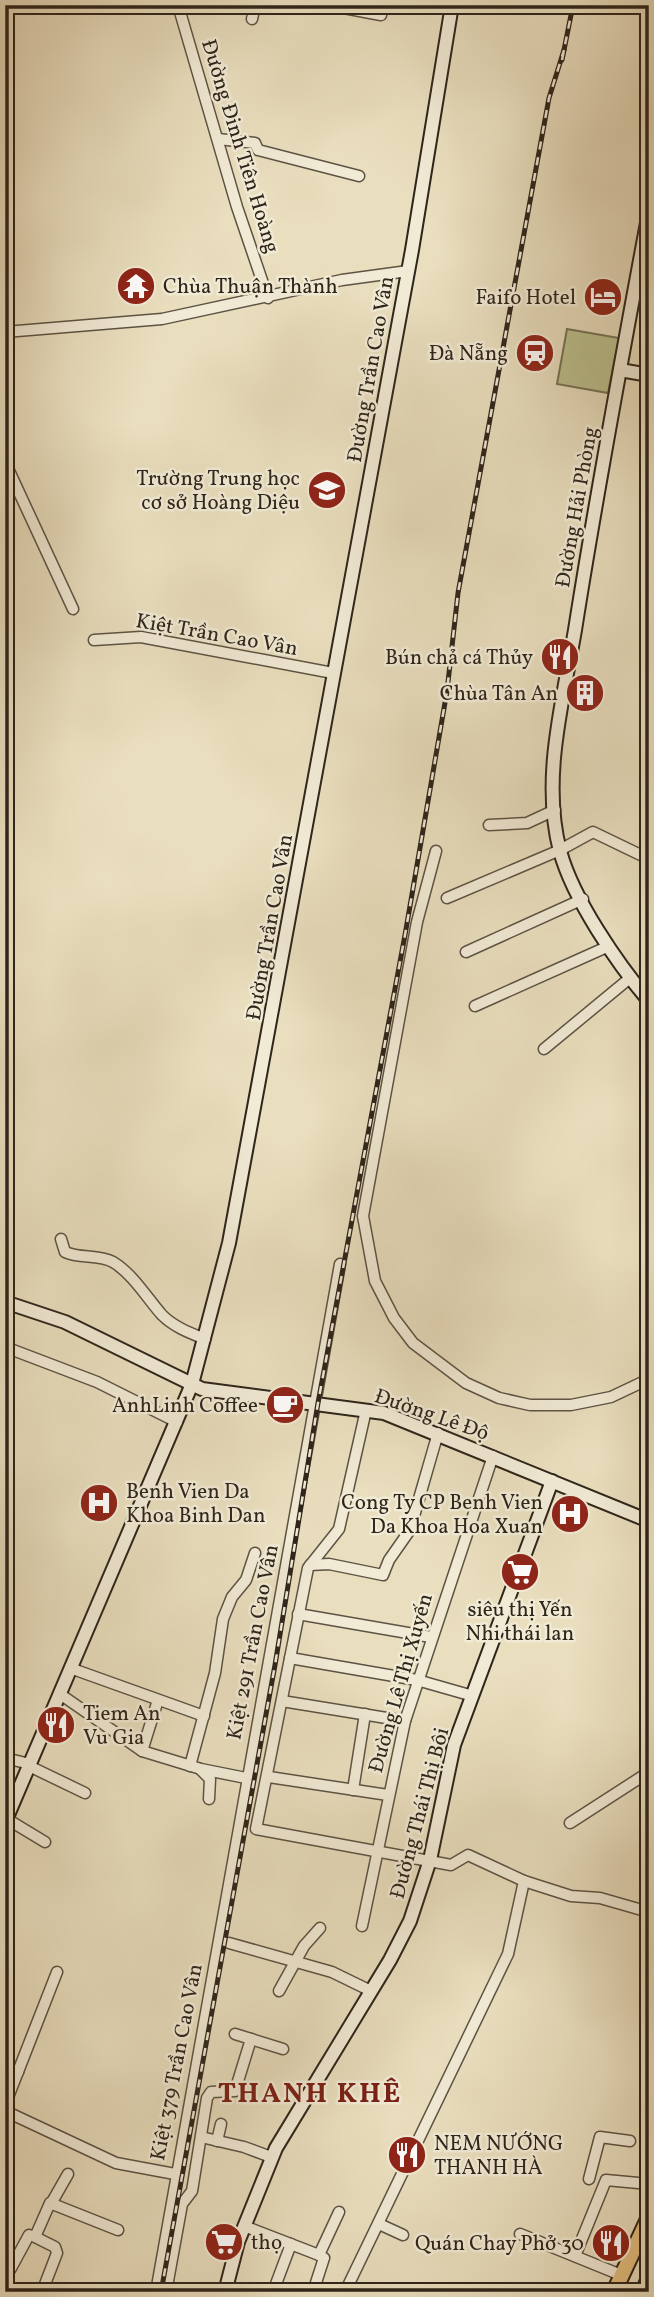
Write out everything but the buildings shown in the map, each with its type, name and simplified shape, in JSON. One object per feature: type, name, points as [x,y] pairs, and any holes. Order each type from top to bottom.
[{"type":"main road","points":[[614,2292],[649,2217]]},
{"type":"main road","points":[[643,2292],[649,2278]]},
{"type":"street","name":"Đường Đinh Tiên Hoàng","points":[[178,5],[268,298]]},
{"type":"street","points":[[252,19],[255,5]]},
{"type":"street","points":[[328,5],[381,15]]},
{"type":"street","name":"Đường Trần Cao Vân","points":[[7,1816],[192,1384],[237,1211],[408,271],[453,5]]},
{"type":"street","points":[[218,139],[254,143],[258,150],[359,176]]},
{"type":"street","name":"Đường Hải Phòng","points":[[649,212],[562,702],[553,786],[560,850],[608,946],[649,1001]]},
{"type":"street","points":[[5,332],[162,319],[342,280],[408,271]]},
{"type":"street","points":[[620,370],[649,375]]},
{"type":"street","points":[[5,462],[73,609]]},
{"type":"street","name":"Kiệt Trần Cao Vân","points":[[93,640],[141,637],[333,673]]},
{"type":"street","points":[[489,825],[527,823],[555,810]]},
{"type":"street","points":[[447,898],[560,850],[593,832],[649,859]]},
{"type":"street","points":[[436,851],[417,922],[363,1216],[375,1281],[394,1318],[413,1343],[448,1372],[499,1398],[530,1405],[571,1405],[611,1397],[649,1379]]},
{"type":"street","points":[[466,952],[583,899]]},
{"type":"street","points":[[475,1006],[608,946]]},
{"type":"street","points":[[544,1049],[630,978]]},
{"type":"street","points":[[61,1239],[65,1252],[73,1256],[104,1258],[115,1263],[164,1317],[177,1327],[205,1339]]},
{"type":"street","name":"Kiệt 291 Trần Cao Vân","points":[[232,1859],[340,1264]]},
{"type":"street","name":"Đường Lê Độ","points":[[5,1302],[65,1322],[202,1389],[366,1410],[438,1433],[649,1521]]},
{"type":"street","points":[[5,1347],[97,1382],[177,1422]]},
{"type":"street","points":[[366,1410],[339,1529],[310,1565],[298,1614],[269,1777],[256,1829],[454,1865],[468,1855],[524,1881],[571,1896],[603,1898],[649,1912]]},
{"type":"street","points":[[310,1565],[329,1564],[383,1575],[389,1560],[410,1530],[438,1433]]},
{"type":"street","name":"Đường Lê Thị Xuyến","points":[[362,1926],[405,1720],[493,1456]]},
{"type":"street","name":"Đường Thái Thị Bôi","points":[[225,2292],[244,2227],[271,2157],[410,1921],[430,1860],[446,1774],[552,1481]]},
{"type":"street","points":[[190,1766],[204,1716],[225,1612],[237,1588],[246,1580],[255,1553]]},
{"type":"street","points":[[298,1614],[431,1637]]},
{"type":"street","points":[[290,1658],[417,1680],[473,1696]]},
{"type":"street","points":[[70,1668],[204,1716]]},
{"type":"street","points":[[60,1694],[142,1751],[201,1769],[246,1778]]},
{"type":"street","points":[[142,1751],[158,1700]]},
{"type":"street","points":[[282,1701],[405,1720]]},
{"type":"street","points":[[353,1790],[365,1714]]},
{"type":"street","points":[[5,1758],[29,1765],[85,1793]]},
{"type":"street","points":[[201,1769],[210,1779],[209,1799]]},
{"type":"street","points":[[570,1823],[649,1772]]},
{"type":"street","points":[[269,1777],[388,1795]]},
{"type":"street","points":[[7,1816],[45,1842]]},
{"type":"street","name":"Kiệt 379 Trần Cao Vân","points":[[5,2111],[116,2164],[175,2174],[232,1859]]},
{"type":"street","points":[[345,2292],[508,1954],[524,1881]]},
{"type":"street","points":[[279,1991],[307,1940],[320,1928]]},
{"type":"street","points":[[229,1942],[332,1972],[371,1991]]},
{"type":"street","points":[[5,2105],[57,1972]]},
{"type":"street","points":[[235,2034],[283,2049]]},
{"type":"street","points":[[166,2292],[182,2204],[192,2191],[208,2094],[235,2091],[251,2039]]},
{"type":"street","points":[[5,2067],[18,2072]]},
{"type":"street","points":[[218,2140],[221,2124]]},
{"type":"street","points":[[201,2137],[271,2157]]},
{"type":"street","points":[[589,2179],[600,2137],[630,2141]]},
{"type":"street","points":[[5,2272],[10,2270],[32,2237],[47,2204],[52,2202],[68,2174]]},
{"type":"street","points":[[156,2292],[175,2174]]},
{"type":"street","points":[[575,2256],[606,2180],[649,2184]]},
{"type":"street","points":[[52,2202],[118,2230]]},
{"type":"street","points":[[319,2255],[339,2212]]},
{"type":"street","points":[[379,2224],[403,2235]]},
{"type":"street","points":[[244,2227],[324,2258],[313,2292]]},
{"type":"street","points":[[19,2229],[58,2250],[42,2292]]},
{"type":"street","points":[[520,2234],[621,2275]]},
{"type":"street","points":[[274,2292],[290,2244]]},
{"type":"green space","points":[[567,329],[619,338],[608,393],[557,384]]},
{"type":"railway","points":[[562,60],[573,5]]},
{"type":"railway","points":[[161,2292],[275,1665],[318,1403],[405,935],[447,691],[458,593],[549,98],[564,50]]},
{"type":"place","name":"Chùa Thuận Thành","points":[[136,286]]},
{"type":"place","name":"Faifo Hotel","points":[[603,297]]},
{"type":"place","name":"Đà Nẵng","points":[[535,353]]},
{"type":"place","name":"Trường Trung học cơ sở Hoàng Diệu","points":[[327,490]]},
{"type":"place","name":"Bún chả cá Thủy","points":[[560,657]]},
{"type":"place","name":"Chùa Tân An","points":[[585,693]]},
{"type":"place","name":"AnhLinh Coffee","points":[[285,1405]]},
{"type":"place","name":"Benh Vien Da Khoa Binh Dan","points":[[99,1503]]},
{"type":"place","name":"Cong Ty CP Benh Vien Da Khoa Hoa Xuan","points":[[570,1514]]},
{"type":"place","name":"siêu thị Yến Nhi thái lan","points":[[520,1572]]},
{"type":"place","name":"Tiem An Vu Gia","points":[[56,1725]]},
{"type":"place","name":"NEM NƯỚNG THANH HÀ","points":[[407,2155]]},
{"type":"place","name":"thọ","points":[[224,2242]]},
{"type":"place","name":"Quán Chay Phở 30","points":[[611,2243]]},
{"type":"district","name":"THANH KHÊ","points":[[310,2092]]}]
